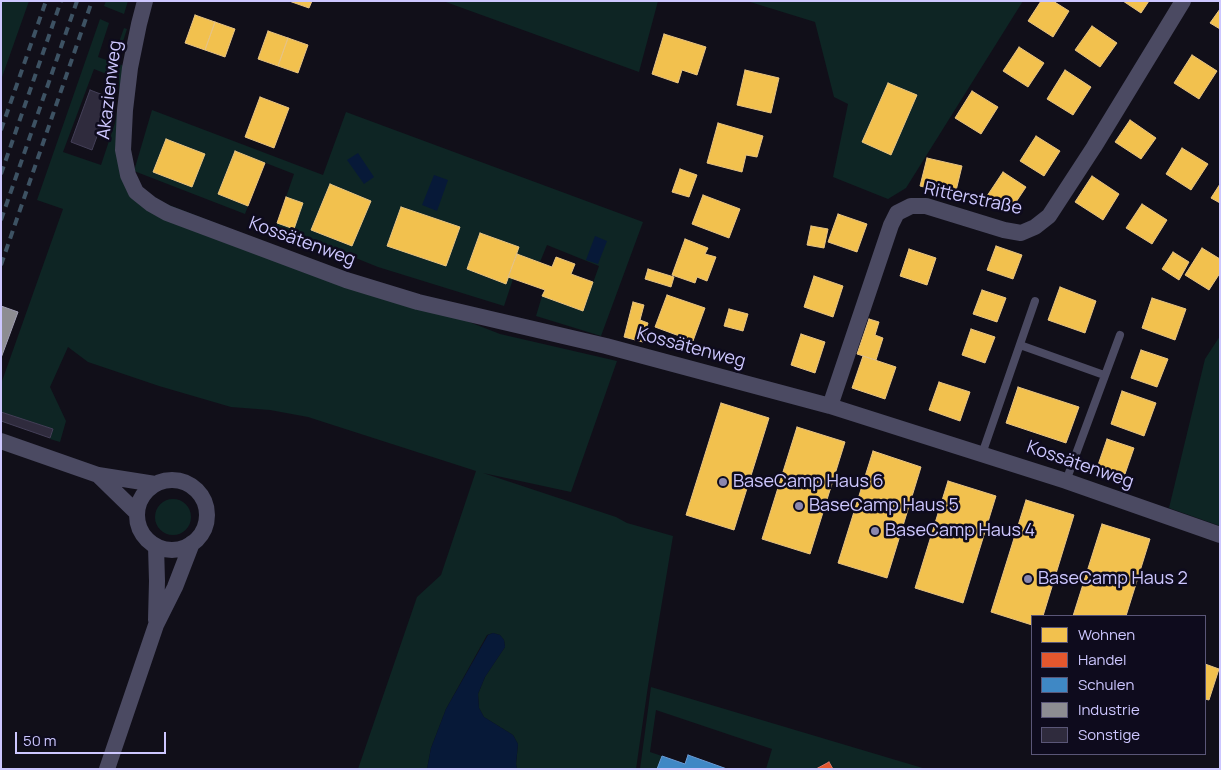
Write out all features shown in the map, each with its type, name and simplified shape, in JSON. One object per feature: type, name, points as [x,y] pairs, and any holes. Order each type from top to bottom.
[{"type":"street","name":"Akazienweg","points":[[145,1],[130,68],[123,150],[128,175],[136,192],[151,204]]},
{"type":"street","name":"Ritterstraße","points":[[830,406],[891,225],[897,213],[911,206],[926,206],[1004,230],[1021,233],[1035,227],[1049,216],[1094,148],[1183,1]]},
{"type":"street","name":"Kossätenweg","points":[[151,204],[167,213],[337,277],[418,302],[606,346],[830,406],[1066,481],[1220,535]]},
{"type":"street","points":[[1,441],[98,475],[155,484]]},
{"type":"street","points":[[98,475],[137,513]]},
{"type":"street","points":[[173,480],[182,482],[190,485],[203,498],[207,518],[205,527],[200,536],[184,548],[174,550],[156,546],[142,532],[137,513],[140,502],[146,492],[155,484],[173,480]]},
{"type":"street","points":[[107,769],[156,625],[175,587],[192,543]]},
{"type":"street","points":[[156,546],[156,625]]},
{"type":"lane","points":[[982,454],[1035,302]]},
{"type":"lane","points":[[1066,481],[1120,335]]},
{"type":"lane","points":[[1020,345],[1104,376]]},
{"type":"green space","points":[[1,1],[29,1],[1,80]]},
{"type":"green space","points":[[106,1],[128,1],[124,14],[104,6]]},
{"type":"green space","points":[[443,1],[658,1],[639,72]]},
{"type":"green space","points":[[747,1],[1023,1],[906,188],[888,199],[833,177],[848,104],[834,97],[815,22]]},
{"type":"green space","points":[[100,19],[109,23],[98,57],[112,62],[124,28],[127,29],[116,63],[130,68],[125,110],[136,192],[500,334],[617,361],[571,492],[483,473],[616,517],[627,523],[673,536],[636,769],[517,769],[518,744],[513,735],[484,717],[479,708],[478,694],[485,677],[505,647],[504,640],[500,635],[493,633],[487,635],[446,709],[431,748],[427,769],[358,769],[417,597],[441,575],[476,471],[308,417],[270,410],[231,407],[159,386],[88,362],[68,347],[50,387],[66,421],[60,442],[50,439],[53,429],[1,412],[1,384],[63,209],[37,200]],"holes":[[[94,69],[119,79],[119,100],[115,123],[101,165],[63,152]]]},
{"type":"green space","points":[[152,110],[323,175],[346,112],[643,222],[601,336],[536,316],[542,296],[583,311],[599,266],[547,245],[540,262],[517,254],[519,247],[480,233],[467,269],[506,284],[508,277],[513,279],[504,306],[378,267],[276,226],[277,223],[294,228],[303,203],[286,197],[294,174],[235,151],[218,194],[248,206],[245,214],[134,171]]},
{"type":"green space","points":[[1220,336],[1220,526],[1169,508],[1205,359]]},
{"type":"green space","points":[[173,499],[180,500],[186,504],[190,510],[190,524],[186,530],[180,534],[173,535],[166,534],[160,530],[156,524],[155,517],[156,510],[160,504],[166,500]]},
{"type":"green space","points":[[651,687],[926,769],[833,769],[829,762],[816,769],[766,769],[772,749],[656,710],[650,752],[662,756],[657,769],[640,769]]},
{"type":"water","points":[[358,153],[374,177],[364,184],[347,160]]},
{"type":"water","points":[[434,175],[448,180],[437,211],[422,205]]},
{"type":"water","points":[[595,236],[607,241],[598,264],[586,260]]},
{"type":"water","points":[[493,633],[500,635],[504,640],[505,647],[485,677],[478,694],[479,708],[484,717],[513,735],[518,744],[517,769],[427,769],[431,748],[446,709],[488,635]]},
{"type":"building: Wohnen","points":[[289,1],[312,1],[309,8]]},
{"type":"building: Wohnen","points":[[1041,1],[1053,1],[1069,11],[1053,37],[1028,21]]},
{"type":"building: Wohnen","points":[[1123,1],[1149,1],[1141,13]]},
{"type":"building: Wohnen","points":[[1220,9],[1220,29],[1210,23]]},
{"type":"building: Wohnen","points":[[195,15],[215,22],[205,50],[185,43]]},
{"type":"building: Wohnen","points":[[215,22],[235,29],[225,57],[205,50]]},
{"type":"building: Wohnen","points":[[1092,26],[1117,43],[1100,67],[1075,50]]},
{"type":"building: Wohnen","points":[[268,31],[288,38],[278,66],[258,59]]},
{"type":"building: Wohnen","points":[[664,34],[706,47],[697,75],[682,70],[678,83],[652,74]]},
{"type":"building: Wohnen","points":[[288,38],[308,45],[298,73],[278,66]]},
{"type":"building: Wohnen","points":[[1019,47],[1044,63],[1028,87],[1003,71]]},
{"type":"building: Wohnen","points":[[1192,55],[1217,71],[1199,99],[1174,83]]},
{"type":"building: Wohnen","points":[[745,70],[779,78],[771,113],[737,105]]},
{"type":"building: Wohnen","points":[[1065,70],[1091,87],[1073,115],[1047,99]]},
{"type":"building: Wohnen","points":[[888,83],[917,95],[891,155],[862,142]]},
{"type":"building: Wohnen","points":[[972,91],[998,107],[981,134],[955,118]]},
{"type":"building: Wohnen","points":[[260,97],[289,108],[274,148],[245,137]]},
{"type":"building: Wohnen","points":[[1130,120],[1156,138],[1141,159],[1115,142]]},
{"type":"building: Wohnen","points":[[718,123],[763,136],[757,157],[746,155],[742,172],[707,163]]},
{"type":"building: Wohnen","points":[[1036,136],[1060,151],[1044,176],[1020,161]]},
{"type":"building: Wohnen","points":[[166,139],[205,154],[192,187],[153,172]]},
{"type":"building: Wohnen","points":[[1182,148],[1208,164],[1191,190],[1166,174]]},
{"type":"building: Wohnen","points":[[235,151],[265,163],[248,206],[218,194]]},
{"type":"building: Wohnen","points":[[927,158],[962,166],[955,195],[920,186]]},
{"type":"building: Wohnen","points":[[680,169],[697,175],[689,197],[672,192]]},
{"type":"building: Wohnen","points":[[1003,172],[1026,187],[1010,211],[987,196]]},
{"type":"building: Wohnen","points":[[1092,176],[1119,194],[1103,220],[1075,202]]},
{"type":"building: Wohnen","points":[[330,184],[371,201],[352,246],[311,230]]},
{"type":"building: Wohnen","points":[[1220,184],[1220,203],[1211,198]]},
{"type":"building: Wohnen","points":[[703,195],[740,209],[729,238],[692,224]]},
{"type":"building: Wohnen","points":[[286,197],[303,203],[294,229],[277,223]]},
{"type":"building: Wohnen","points":[[1142,204],[1167,220],[1152,244],[1126,228]]},
{"type":"building: Wohnen","points":[[401,207],[460,227],[446,266],[387,246]]},
{"type":"building: Wohnen","points":[[838,214],[867,224],[857,252],[828,242]]},
{"type":"building: Wohnen","points":[[811,226],[828,229],[824,248],[807,245]]},
{"type":"building: Wohnen","points":[[480,233],[519,247],[506,284],[467,269]]},
{"type":"building: Wohnen","points":[[685,239],[708,248],[705,254],[716,257],[707,281],[697,277],[695,283],[672,275]]},
{"type":"building: Wohnen","points":[[996,246],[1022,255],[1013,279],[987,270]]},
{"type":"building: Wohnen","points":[[1202,248],[1220,259],[1220,273],[1209,290],[1185,275]]},
{"type":"building: Wohnen","points":[[909,249],[936,258],[927,285],[900,276]]},
{"type":"building: Wohnen","points":[[1173,252],[1189,262],[1179,280],[1162,269]]},
{"type":"building: Wohnen","points":[[517,254],[552,267],[556,257],[575,264],[571,274],[593,282],[583,311],[542,296],[545,290],[508,277]]},
{"type":"building: Wohnen","points":[[648,269],[674,277],[671,287],[645,279]]},
{"type":"building: Wohnen","points":[[814,276],[843,286],[833,317],[804,307]]},
{"type":"building: Wohnen","points":[[1060,287],[1096,301],[1085,333],[1048,320]]},
{"type":"building: Wohnen","points":[[982,290],[1006,298],[997,322],[973,314]]},
{"type":"building: Wohnen","points":[[667,295],[705,308],[693,341],[655,327]]},
{"type":"building: Wohnen","points":[[1152,298],[1186,309],[1175,340],[1142,328]]},
{"type":"building: Wohnen","points":[[633,302],[644,305],[640,320],[648,323],[643,342],[624,337]]},
{"type":"building: Wohnen","points":[[729,309],[748,314],[743,331],[724,326]]},
{"type":"building: Wohnen","points":[[869,319],[879,322],[875,335],[883,338],[876,360],[857,354]]},
{"type":"building: Wohnen","points":[[971,329],[995,337],[985,363],[962,355]]},
{"type":"building: Wohnen","points":[[801,334],[825,342],[815,373],[791,365]]},
{"type":"building: Wohnen","points":[[1141,350],[1168,359],[1157,387],[1131,378]]},
{"type":"building: Wohnen","points":[[863,356],[896,367],[885,399],[852,388]]},
{"type":"building: Wohnen","points":[[939,382],[970,392],[960,421],[929,410]]},
{"type":"building: Wohnen","points":[[1018,387],[1079,407],[1066,443],[1006,423]]},
{"type":"building: Wohnen","points":[[1122,391],[1156,403],[1144,436],[1111,424]]},
{"type":"building: Wohnen","name":"BaseCamp Haus 6","points":[[721,403],[769,418],[734,530],[686,515]]},
{"type":"building: Wohnen","name":"BaseCamp Haus 5","points":[[797,427],[845,442],[810,554],[762,539]]},
{"type":"building: Wohnen","points":[[1107,439],[1134,448],[1125,474],[1098,465]]},
{"type":"building: Wohnen","name":"BaseCamp Haus 4","points":[[873,451],[921,467],[887,578],[838,563]]},
{"type":"building: Wohnen","points":[[948,481],[996,496],[963,603],[915,588]]},
{"type":"building: Wohnen","name":"BaseCamp Haus 2","points":[[1026,500],[1074,515],[1043,615],[1031,615],[1031,625],[991,612]]},
{"type":"building: Wohnen","points":[[1102,524],[1150,539],[1126,615],[1073,615]]},
{"type":"building: Wohnen","points":[[1206,664],[1219,669],[1209,700],[1206,699]]},
{"type":"building: Handel","points":[[829,762],[833,769],[816,769]]},
{"type":"building: Schulen","points":[[688,755],[727,769],[657,769],[662,756],[685,764]]},
{"type":"building: Industrie","points":[[1,306],[18,312],[1,358]]},
{"type":"building: Sonstige","points":[[90,90],[111,98],[92,150],[71,142]]},
{"type":"building: Sonstige","points":[[1,412],[53,429],[50,438],[1,421]]},
{"type":"railway","points":[[1,130],[46,1]]},
{"type":"railway","points":[[1,174],[61,1]]},
{"type":"railway","points":[[1,220],[77,1]]},
{"type":"railway","points":[[1,265],[92,1]]},
{"type":"place","name":"BaseCamp Haus 6","points":[[723,482]]},
{"type":"place","name":"BaseCamp Haus 5","points":[[799,506]]},
{"type":"place","name":"BaseCamp Haus 4","points":[[875,531]]},
{"type":"place","name":"BaseCamp Haus 2","points":[[1028,579]]}]
